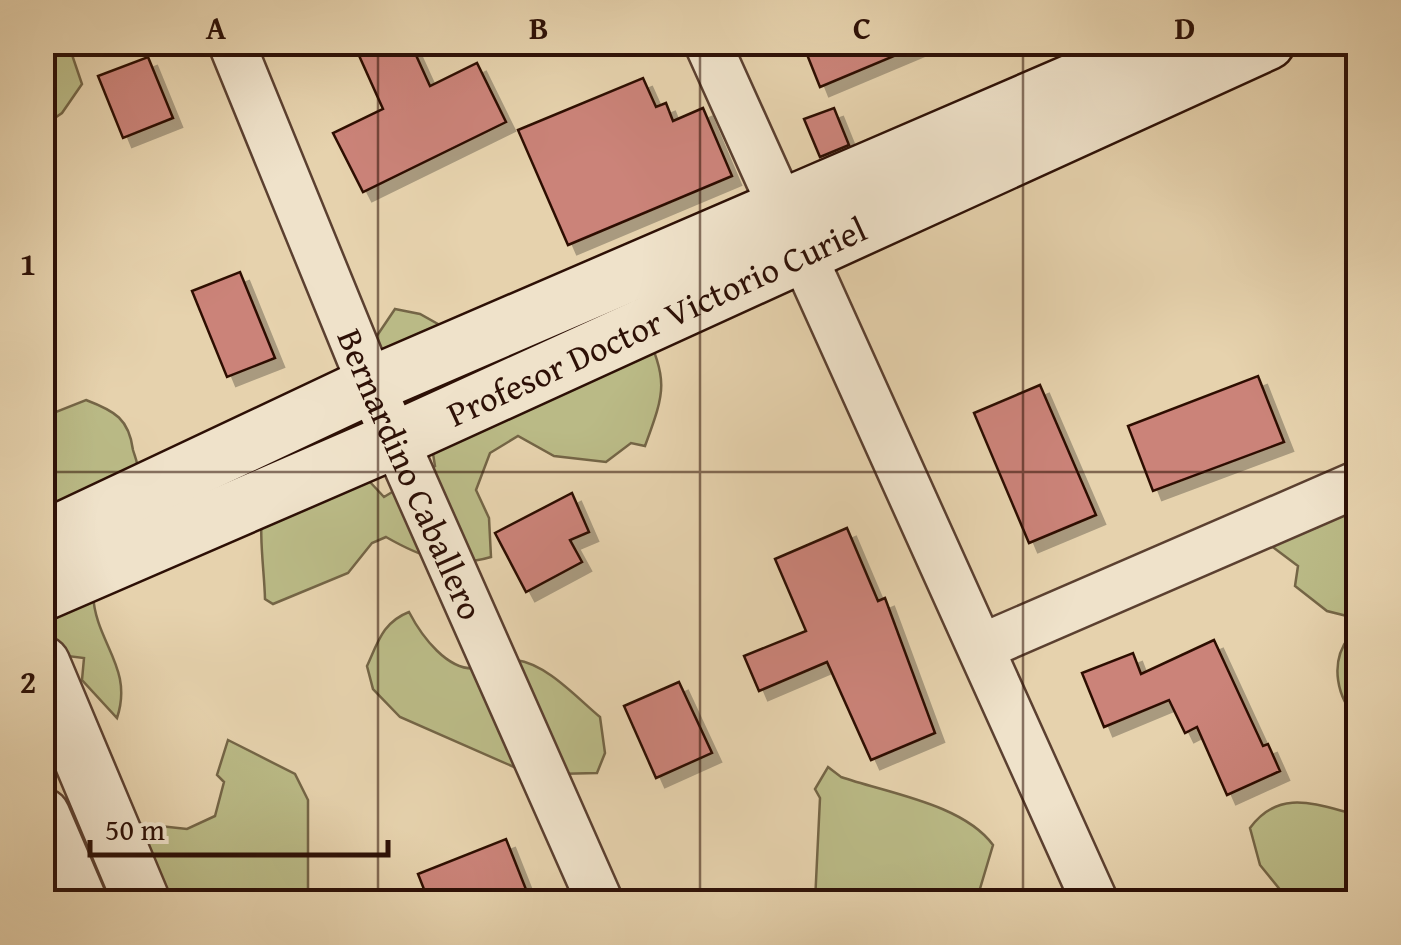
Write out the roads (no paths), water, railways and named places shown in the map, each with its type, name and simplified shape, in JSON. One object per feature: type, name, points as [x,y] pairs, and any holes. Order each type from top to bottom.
[{"type":"main road","name":"Profesor Doctor Victorio Curiel","points":[[42,594],[395,440],[790,231],[1166,42]]},
{"type":"main road","name":"Profesor Doctor Victorio Curiel","points":[[42,540],[371,384],[790,231],[1266,42]]},
{"type":"main road","points":[[42,664],[142,902]]},
{"type":"main road","points":[[42,816],[79,902]]},
{"type":"street","name":"Bernardino Caballero","points":[[231,42],[395,440],[600,902]]},
{"type":"street","points":[[707,42],[1095,902]]},
{"type":"street","points":[[982,648],[1358,484]]}]
